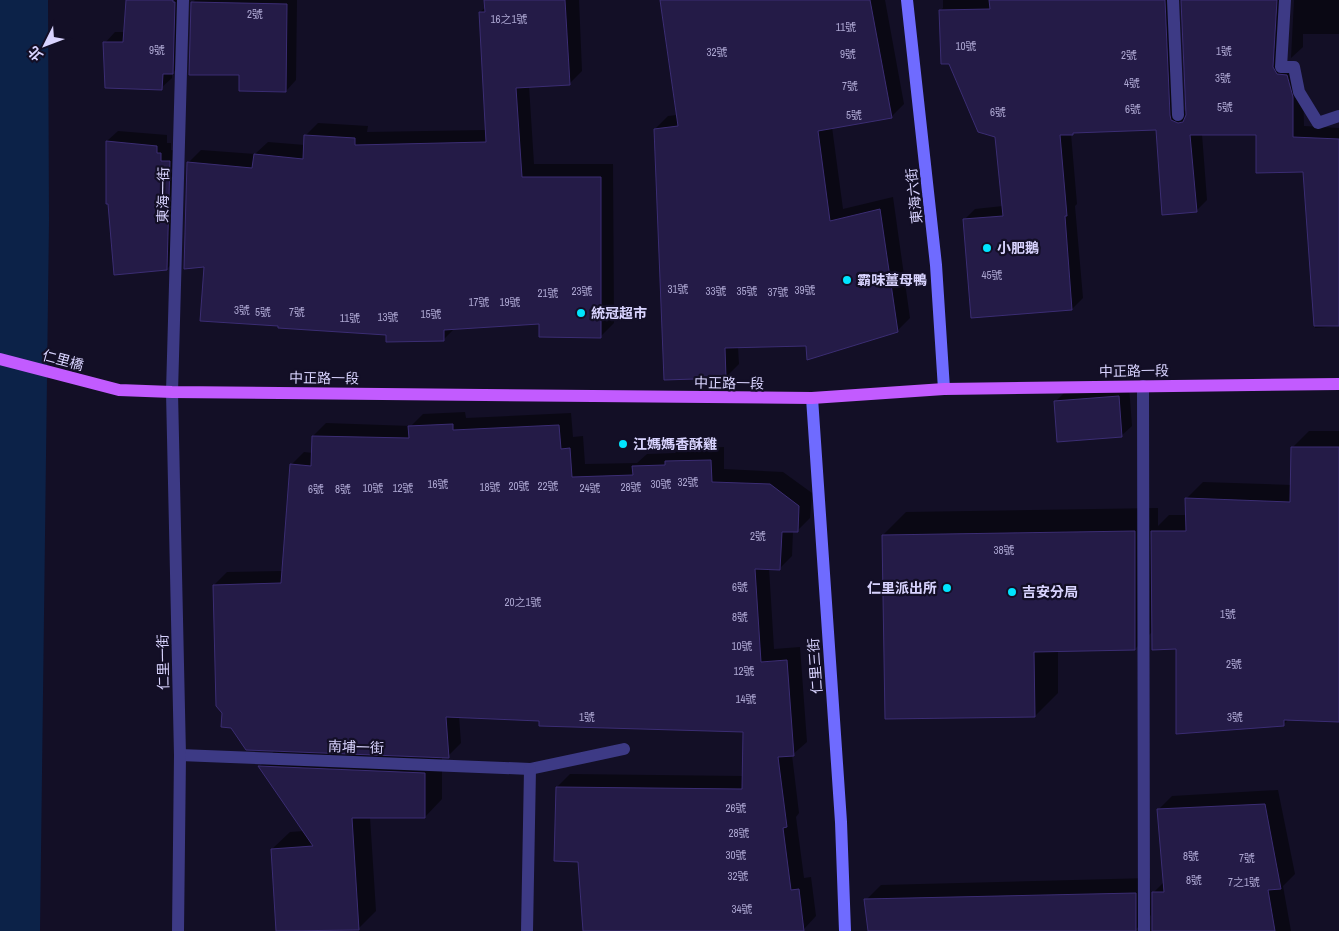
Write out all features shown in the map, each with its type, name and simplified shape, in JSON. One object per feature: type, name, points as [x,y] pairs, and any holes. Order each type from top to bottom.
[{"type":"main road","name":"仁里橋","points":[[0,359],[119,390]]},
{"type":"main road","name":"中正路一段","points":[[119,390],[812,398],[944,389],[1339,384]]},
{"type":"street","name":"東海一街","points":[[172,392],[182,0]]},
{"type":"street","name":"東海六街","points":[[907,0],[936,265],[944,389]]},
{"type":"street","points":[[1173,0],[1178,115]]},
{"type":"street","points":[[1285,0],[1281,67],[1294,67],[1299,92],[1318,123],[1339,116]]},
{"type":"street","points":[[1143,386],[1144,931]]},
{"type":"street","name":"仁里一街","points":[[172,392],[180,755],[178,931]]},
{"type":"street","name":"仁里三街","points":[[812,398],[841,822],[845,931]]},
{"type":"street","name":"南埔一街","points":[[180,755],[530,769],[624,749]]},
{"type":"street","points":[[527,931],[530,769]]},
{"type":"building","points":[[126,0],[173,0],[175,2],[173,74],[163,74],[162,90],[105,88],[103,42],[123,42]]},
{"type":"building","points":[[484,0],[565,0],[570,85],[516,88],[522,177],[601,177],[601,338],[539,337],[539,324],[444,330],[444,341],[386,342],[386,335],[200,321],[204,267],[184,269],[187,162],[252,168],[254,154],[303,159],[304,135],[355,138],[355,145],[486,142],[479,12],[485,12]]},
{"type":"building","points":[[660,0],[870,0],[892,118],[818,131],[830,221],[880,209],[898,332],[807,360],[806,346],[725,348],[726,378],[664,380],[654,129],[678,126]]},
{"type":"building","points":[[989,0],[1165,0],[1170,115],[1171,120],[1178,123],[1183,122],[1186,115],[1181,0],[1277,0],[1273,67],[1277,74],[1287,75],[1293,97],[1293,137],[1339,139],[1339,326],[1314,326],[1303,172],[1256,173],[1256,135],[1190,135],[1197,212],[1162,215],[1156,130],[1060,135],[1072,310],[971,318],[963,219],[1003,216],[995,137],[978,132],[949,64],[941,64],[939,10],[990,9]]},
{"type":"building","points":[[191,2],[287,4],[286,92],[239,91],[239,75],[189,75]]},
{"type":"building","points":[[106,141],[157,146],[157,153],[161,153],[161,161],[170,161],[167,270],[114,275],[108,204],[106,204]]},
{"type":"building","points":[[1119,396],[1122,437],[1057,442],[1054,401]]},
{"type":"building","points":[[453,424],[453,430],[559,425],[561,449],[570,448],[572,477],[633,475],[632,466],[665,465],[665,461],[711,460],[712,482],[770,484],[799,506],[798,532],[782,532],[780,570],[755,569],[761,662],[787,660],[794,756],[778,757],[787,827],[783,828],[791,890],[799,889],[804,931],[583,931],[578,862],[554,861],[556,787],[742,789],[743,732],[539,726],[539,721],[446,717],[449,758],[246,750],[231,728],[221,727],[222,713],[216,706],[213,585],[281,583],[290,464],[311,466],[312,436],[409,438],[408,426]]},
{"type":"building","points":[[1291,447],[1339,447],[1339,722],[1284,720],[1284,726],[1176,734],[1176,649],[1152,650],[1151,531],[1186,531],[1185,498],[1290,502]]},
{"type":"building","name":"吉安分局","points":[[1135,531],[1135,650],[1034,652],[1035,717],[885,719],[882,535]]},
{"type":"building","points":[[258,766],[425,773],[425,818],[352,818],[359,930],[276,931],[271,849],[313,846]]},
{"type":"building","points":[[1265,804],[1281,889],[1268,890],[1275,931],[1152,931],[1152,892],[1164,892],[1157,809]]},
{"type":"building","points":[[1136,893],[1136,931],[868,931],[864,899]]},
{"type":"waterway","points":[[3,931],[12,220],[11,0]]},
{"type":"place","name":"小肥鵝","points":[[987,248]]},
{"type":"place","name":"霸味薑母鴨","points":[[847,280]]},
{"type":"place","name":"統冠超市","points":[[581,313]]},
{"type":"place","name":"江媽媽香酥雞","points":[[623,444]]},
{"type":"place","name":"仁里派出所","points":[[947,588]]},
{"type":"place","name":"吉安分局","points":[[1012,592]]}]
